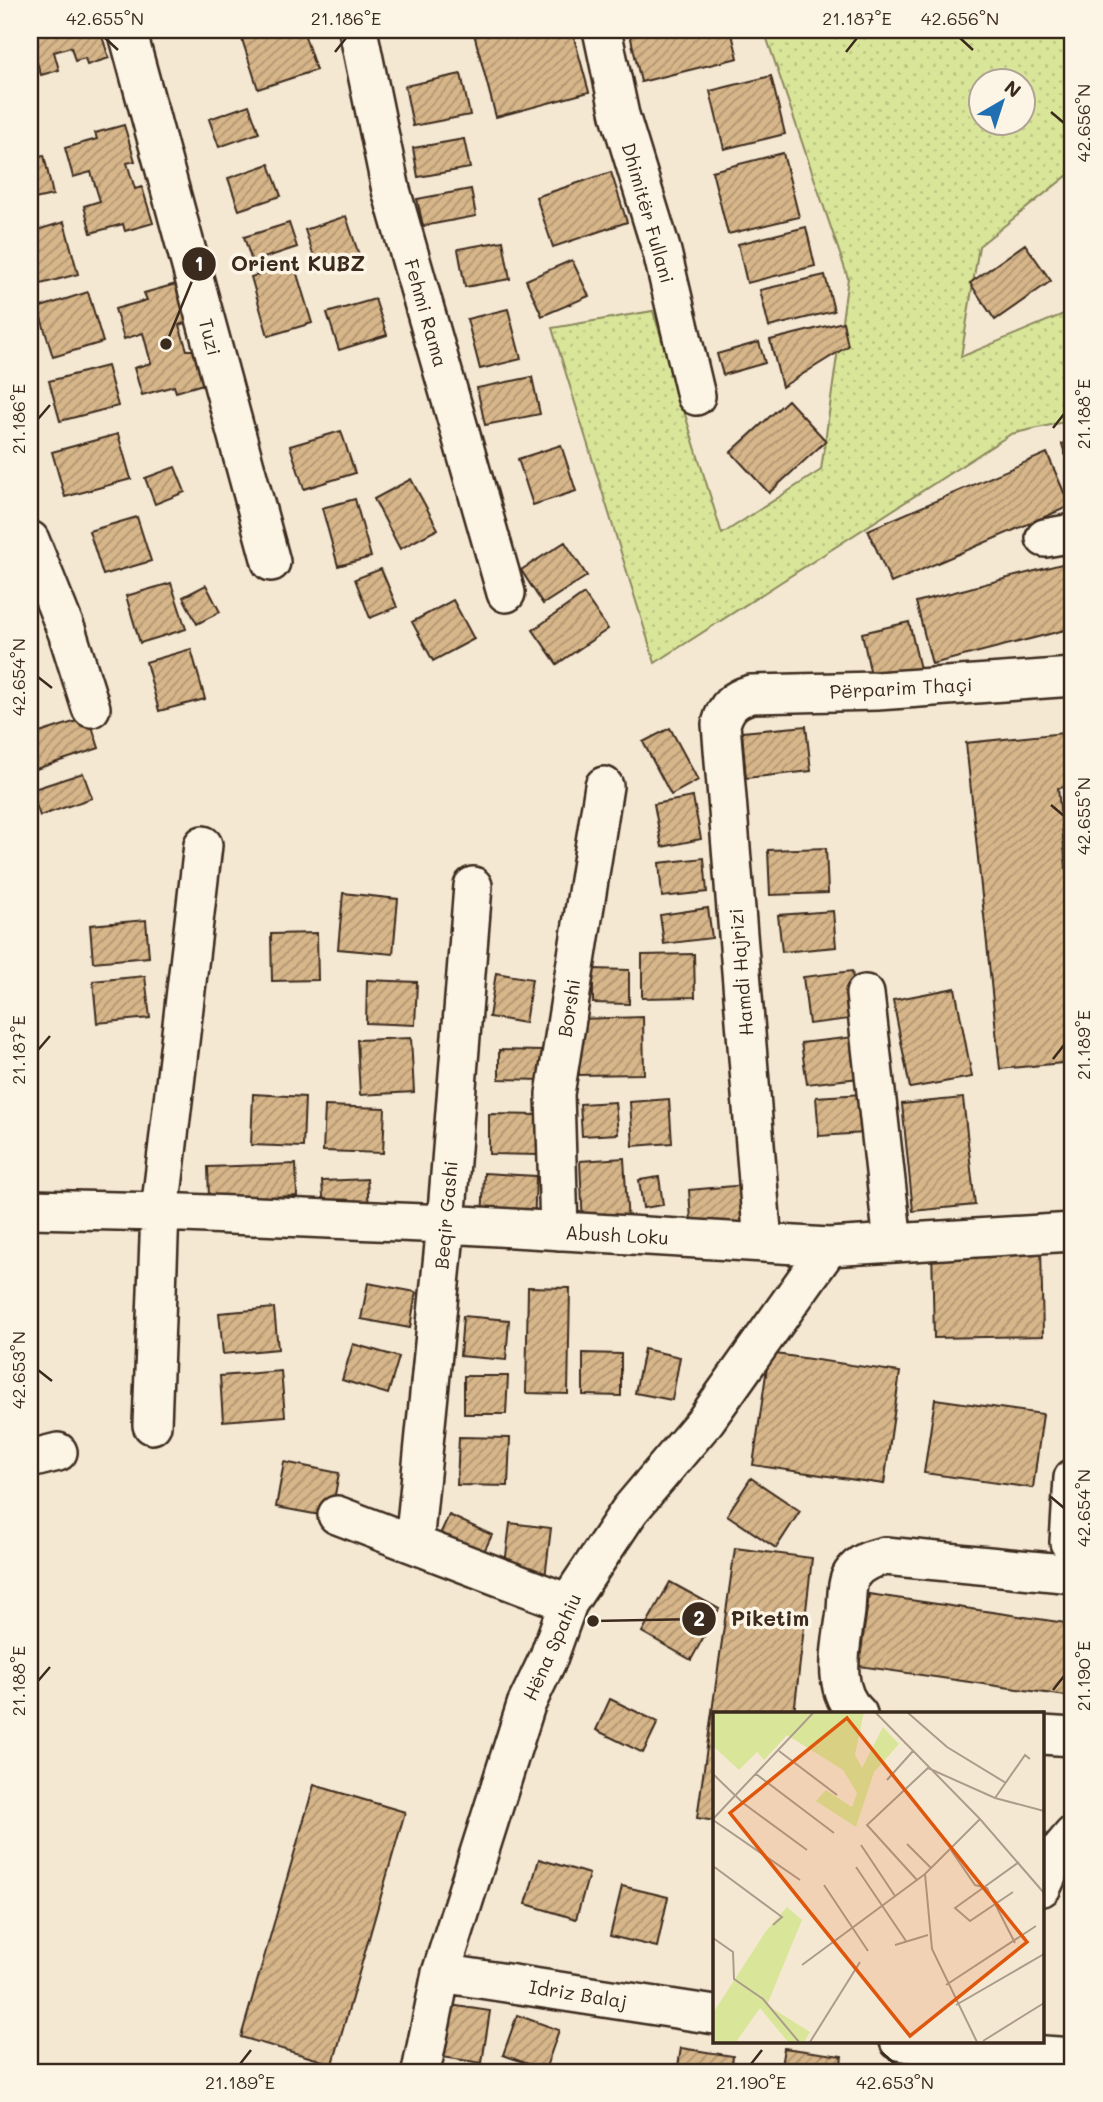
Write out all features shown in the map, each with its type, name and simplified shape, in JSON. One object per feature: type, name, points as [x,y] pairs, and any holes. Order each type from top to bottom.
[{"type":"street","name":"Tuzi","points":[[127,30],[271,562]]},
{"type":"street","name":"Fehmi Rama","points":[[358,30],[391,190],[506,593]]},
{"type":"street","name":"Dhimitër Fullani","points":[[602,30],[620,115],[662,252],[696,396]]},
{"type":"street","points":[[30,540],[67,632],[91,708]]},
{"type":"street","name":"Përparim Thaçi","points":[[731,703],[751,694],[877,691],[1073,677]]},
{"type":"street","name":"Hamdi Hajrizi","points":[[731,703],[721,724],[763,1243]]},
{"type":"street","name":"Borshi","points":[[559,1231],[555,1094],[604,786]]},
{"type":"street","points":[[152,1425],[160,1212],[203,845]]},
{"type":"street","name":"Beqir Gashi","points":[[414,1544],[446,1224],[473,886]]},
{"type":"street","points":[[865,995],[893,1242]]},
{"type":"street","name":"Abush Loku","points":[[30,1209],[446,1224],[830,1247],[1073,1232]]},
{"type":"street","name":"Hëna Spahiu","points":[[421,2072],[441,1973],[526,1705],[548,1659],[568,1603],[631,1510],[706,1420],[830,1247]]},
{"type":"street","points":[[1073,1478],[1069,1542],[1073,1546]]},
{"type":"street","points":[[337,1515],[568,1603]]},
{"type":"street","points":[[857,1712],[847,1704],[839,1663],[850,1577],[860,1565],[885,1556],[1073,1574]]},
{"type":"street","points":[[1044,1735],[1073,1737]]},
{"type":"street","points":[[1044,1883],[1057,1854],[1073,1835]]},
{"type":"street","name":"Idriz Balaj","points":[[441,1973],[713,2015]]},
{"type":"street","points":[[905,2042],[939,2048],[1027,2047],[1073,2057]]},
{"type":"green space","points":[[764,30],[1073,30],[1073,171],[979,246],[961,357],[1073,310],[1073,420],[1011,434],[655,663],[552,328],[653,311],[722,534],[821,470],[848,278]]},
{"type":"building","points":[[30,30],[100,30],[109,58],[87,65],[85,58],[75,61],[71,47],[54,52],[59,70],[41,75],[30,41]]},
{"type":"building","points":[[251,30],[303,30],[316,70],[258,89],[240,33]]},
{"type":"building","points":[[473,30],[572,30],[589,92],[496,117]]},
{"type":"building","points":[[629,30],[731,30],[738,58],[641,82]]},
{"type":"building","points":[[461,74],[470,115],[413,126],[405,86]]},
{"type":"building","points":[[771,76],[785,134],[724,149],[710,91]]},
{"type":"building","points":[[30,99],[38,129],[30,132]]},
{"type":"building","points":[[249,105],[259,133],[219,147],[209,119]]},
{"type":"building","points":[[124,125],[135,161],[127,163],[135,189],[142,187],[153,223],[125,231],[123,224],[91,233],[84,206],[100,201],[91,172],[73,177],[65,148],[97,139],[95,133]]},
{"type":"building","points":[[464,139],[470,168],[418,177],[413,148]]},
{"type":"building","points":[[783,153],[799,217],[728,234],[712,171]]},
{"type":"building","points":[[44,155],[53,195],[30,200],[30,158]]},
{"type":"building","points":[[269,164],[281,196],[239,210],[228,178]]},
{"type":"building","points":[[611,172],[627,222],[553,247],[536,197]]},
{"type":"building","points":[[471,189],[476,216],[423,226],[417,199]]},
{"type":"building","points":[[346,216],[360,258],[319,272],[305,230]]},
{"type":"building","points":[[64,222],[78,274],[30,287],[30,232]]},
{"type":"building","points":[[289,223],[297,247],[252,262],[244,237]]},
{"type":"building","points":[[806,227],[815,266],[747,283],[738,244]]},
{"type":"building","points":[[503,241],[510,279],[465,287],[458,249]]},
{"type":"building","points":[[1025,244],[1051,281],[995,320],[970,283]]},
{"type":"building","points":[[572,260],[589,296],[542,316],[526,280]]},
{"type":"building","points":[[294,264],[312,323],[268,336],[251,277]]},
{"type":"building","points":[[825,275],[834,311],[769,327],[760,290]]},
{"type":"building","points":[[176,284],[188,322],[179,325],[187,350],[193,350],[203,384],[176,392],[174,386],[142,395],[134,368],[151,363],[143,333],[124,339],[115,309],[147,300],[144,293]]},
{"type":"building","points":[[88,292],[103,342],[53,357],[38,308]]},
{"type":"building","points":[[375,299],[387,335],[339,350],[327,313]]},
{"type":"building","points":[[508,309],[521,359],[480,369],[467,319]]},
{"type":"building","points":[[843,322],[848,346],[782,387],[770,340]]},
{"type":"building","points":[[759,342],[765,363],[723,375],[717,354]]},
{"type":"building","points":[[107,366],[118,406],[60,421],[49,381]]},
{"type":"building","points":[[532,377],[540,414],[485,425],[477,388]]},
{"type":"building","points":[[788,400],[826,441],[769,493],[731,452]]},
{"type":"building","points":[[341,431],[355,473],[304,489],[290,446]]},
{"type":"building","points":[[118,434],[131,479],[65,497],[52,452]]},
{"type":"building","points":[[1073,440],[1073,479],[1062,444]]},
{"type":"building","points":[[561,445],[576,491],[533,505],[518,459]]},
{"type":"building","points":[[1047,453],[1070,506],[891,583],[868,530]]},
{"type":"building","points":[[175,467],[185,492],[155,504],[145,478]]},
{"type":"building","points":[[411,479],[438,529],[400,549],[374,499]]},
{"type":"building","points":[[355,499],[371,557],[338,566],[322,508]]},
{"type":"building","points":[[137,517],[151,561],[103,575],[89,531]]},
{"type":"building","points":[[565,542],[587,576],[543,604],[521,570]]},
{"type":"building","points":[[1073,561],[1073,628],[932,664],[916,602]]},
{"type":"building","points":[[381,569],[397,607],[370,618],[355,579]]},
{"type":"building","points":[[171,583],[186,629],[140,643],[126,596]]},
{"type":"building","points":[[206,585],[220,612],[197,624],[183,597]]},
{"type":"building","points":[[584,594],[608,629],[557,664],[533,630]]},
{"type":"building","points":[[453,600],[474,639],[433,661],[412,622]]},
{"type":"building","points":[[909,622],[920,669],[872,680],[862,633]]},
{"type":"building","points":[[191,649],[205,699],[159,711],[146,662]]},
{"type":"building","points":[[89,717],[99,748],[30,771],[30,736]]},
{"type":"building","points":[[806,726],[811,771],[746,778],[742,732]]},
{"type":"building","points":[[670,728],[698,780],[671,795],[643,742]]},
{"type":"building","points":[[1073,732],[1073,786],[1058,788],[1073,937],[1073,1062],[1000,1069],[966,743]]},
{"type":"building","points":[[83,773],[92,798],[40,816],[31,790]]},
{"type":"building","points":[[693,797],[701,839],[662,847],[654,804]]},
{"type":"building","points":[[826,848],[828,893],[770,895],[768,850]]},
{"type":"building","points":[[704,858],[707,892],[662,897],[659,863]]},
{"type":"building","points":[[343,893],[398,899],[393,954],[338,949]]},
{"type":"building","points":[[708,908],[712,938],[664,944],[660,915]]},
{"type":"building","points":[[833,911],[836,947],[782,952],[778,915]]},
{"type":"building","points":[[146,920],[149,957],[93,962],[90,925]]},
{"type":"building","points":[[317,933],[318,980],[272,981],[271,934]]},
{"type":"building","points":[[694,954],[695,997],[642,998],[642,955]]},
{"type":"building","points":[[593,969],[629,970],[629,1004],[593,1003]]},
{"type":"building","points":[[852,971],[858,1018],[809,1024],[803,977]]},
{"type":"building","points":[[496,973],[532,979],[525,1023],[489,1017]]},
{"type":"building","points":[[145,976],[150,1018],[97,1023],[93,981]]},
{"type":"building","points":[[367,980],[417,982],[415,1025],[366,1023]]},
{"type":"building","points":[[955,988],[972,1077],[910,1088],[893,1000]]},
{"type":"building","points":[[643,1017],[644,1074],[579,1075],[577,1019]]},
{"type":"building","points":[[854,1037],[859,1078],[807,1084],[801,1043]]},
{"type":"building","points":[[411,1038],[414,1092],[360,1095],[357,1040]]},
{"type":"building","points":[[499,1050],[542,1051],[542,1080],[499,1079]]},
{"type":"building","points":[[253,1094],[305,1097],[303,1147],[251,1145]]},
{"type":"building","points":[[862,1094],[865,1133],[819,1136],[816,1097]]},
{"type":"building","points":[[963,1098],[975,1205],[913,1211],[902,1104]]},
{"type":"building","points":[[669,1099],[672,1143],[633,1146],[630,1102]]},
{"type":"building","points":[[615,1102],[618,1134],[582,1136],[580,1104]]},
{"type":"building","points":[[325,1106],[385,1108],[383,1153],[323,1151]]},
{"type":"building","points":[[489,1114],[539,1115],[539,1155],[489,1154]]},
{"type":"building","points":[[624,1158],[628,1224],[583,1226],[580,1161]]},
{"type":"building","points":[[296,1164],[297,1196],[209,1199],[208,1167]]},
{"type":"building","points":[[484,1173],[536,1176],[534,1226],[482,1224]]},
{"type":"building","points":[[659,1177],[663,1205],[643,1208],[639,1180]]},
{"type":"building","points":[[367,1179],[369,1208],[324,1211],[322,1181]]},
{"type":"building","points":[[745,1185],[749,1231],[692,1236],[689,1190]]},
{"type":"building","points":[[1041,1246],[1043,1336],[934,1338],[932,1248]]},
{"type":"building","points":[[368,1283],[416,1292],[410,1328],[361,1319]]},
{"type":"building","points":[[528,1287],[570,1288],[568,1394],[526,1393]]},
{"type":"building","points":[[274,1308],[278,1349],[223,1354],[219,1313]]},
{"type":"building","points":[[463,1316],[509,1320],[506,1360],[460,1356]]},
{"type":"building","points":[[353,1344],[399,1357],[388,1394],[342,1380]]},
{"type":"building","points":[[644,1349],[680,1357],[672,1400],[635,1393]]},
{"type":"building","points":[[583,1353],[621,1354],[621,1396],[583,1395]]},
{"type":"building","points":[[769,1353],[900,1372],[884,1484],[753,1465]]},
{"type":"building","points":[[281,1371],[285,1416],[223,1421],[220,1376]]},
{"type":"building","points":[[464,1376],[508,1376],[506,1414],[464,1414]]},
{"type":"building","points":[[935,1399],[1043,1414],[1033,1488],[924,1473]]},
{"type":"building","points":[[459,1437],[510,1438],[508,1486],[457,1485]]},
{"type":"building","points":[[284,1462],[339,1473],[331,1517],[276,1507]]},
{"type":"building","points":[[751,1478],[800,1511],[776,1548],[727,1515]]},
{"type":"building","points":[[449,1515],[492,1535],[477,1566],[434,1547]]},
{"type":"building","points":[[510,1523],[551,1528],[545,1578],[504,1573]]},
{"type":"building","points":[[735,1548],[812,1558],[794,1712],[713,1712],[713,1821],[697,1818]]},
{"type":"building","points":[[670,1582],[719,1609],[691,1660],[642,1632]]},
{"type":"building","points":[[869,1594],[1073,1624],[1073,1697],[859,1666]]},
{"type":"building","points":[[610,1699],[658,1722],[643,1753],[596,1730]]},
{"type":"building","points":[[314,1785],[405,1812],[333,2064],[241,2037]]},
{"type":"building","points":[[539,1859],[589,1874],[576,1919],[526,1904]]},
{"type":"building","points":[[622,1886],[668,1897],[657,1947],[610,1936]]},
{"type":"building","points":[[450,2005],[490,2011],[482,2063],[442,2057]]},
{"type":"building","points":[[517,2015],[559,2030],[545,2070],[503,2055]]},
{"type":"building","points":[[681,2048],[733,2056],[731,2072],[677,2072]]},
{"type":"building","points":[[784,2048],[842,2056],[840,2072],[780,2072]]},
{"type":"place","name":"Orient KUBZ","points":[[166,344]]},
{"type":"place","name":"Piketim","points":[[593,1621]]}]
